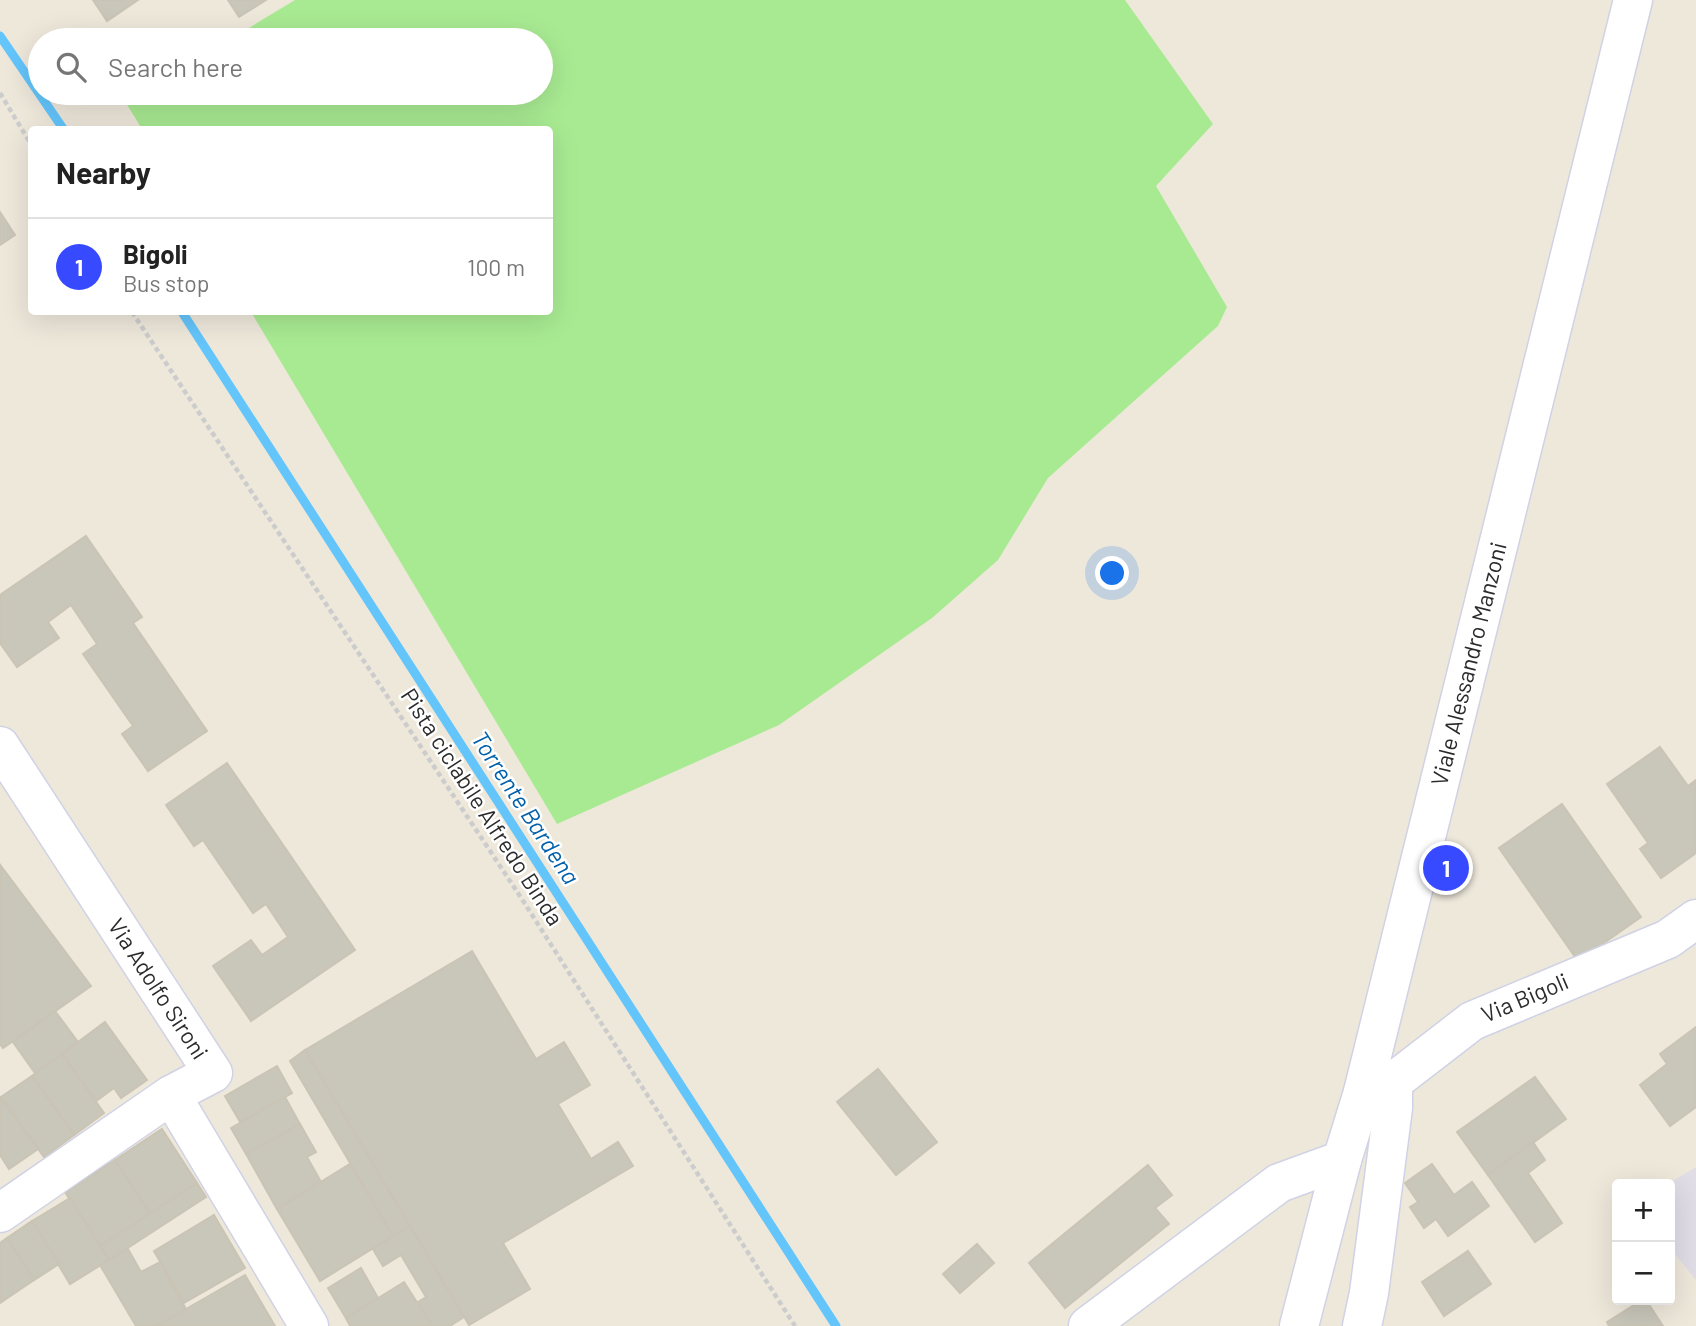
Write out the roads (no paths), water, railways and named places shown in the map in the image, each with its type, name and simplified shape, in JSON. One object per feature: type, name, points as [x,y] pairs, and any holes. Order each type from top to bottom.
[{"type":"street","name":"Viale Alessandro Manzoni","points":[[1299,1326],[1342,1160],[1378,1087],[1633,0]]},
{"type":"street","name":"Via Adolfo Sironi","points":[[0,746],[213,1073],[172,1095]]},
{"type":"street","name":"Via Bigoli","points":[[1378,1087],[1472,1020],[1668,939],[1696,919]]},
{"type":"street","points":[[1362,1326],[1369,1293],[1393,1108],[1378,1087]]},
{"type":"street","points":[[0,1213],[172,1095],[309,1326]]},
{"type":"street","points":[[1088,1326],[1279,1183],[1342,1160]]},
{"type":"waterway","name":"Torrente Bardena","points":[[0,36],[28,77]]},
{"type":"waterway","name":"Torrente Bardena","points":[[47,105],[61,126]]},
{"type":"waterway","name":"Torrente Bardena","points":[[184,315],[836,1326]]},
{"type":"place","name":"Bigoli","points":[[1446,868]]}]
